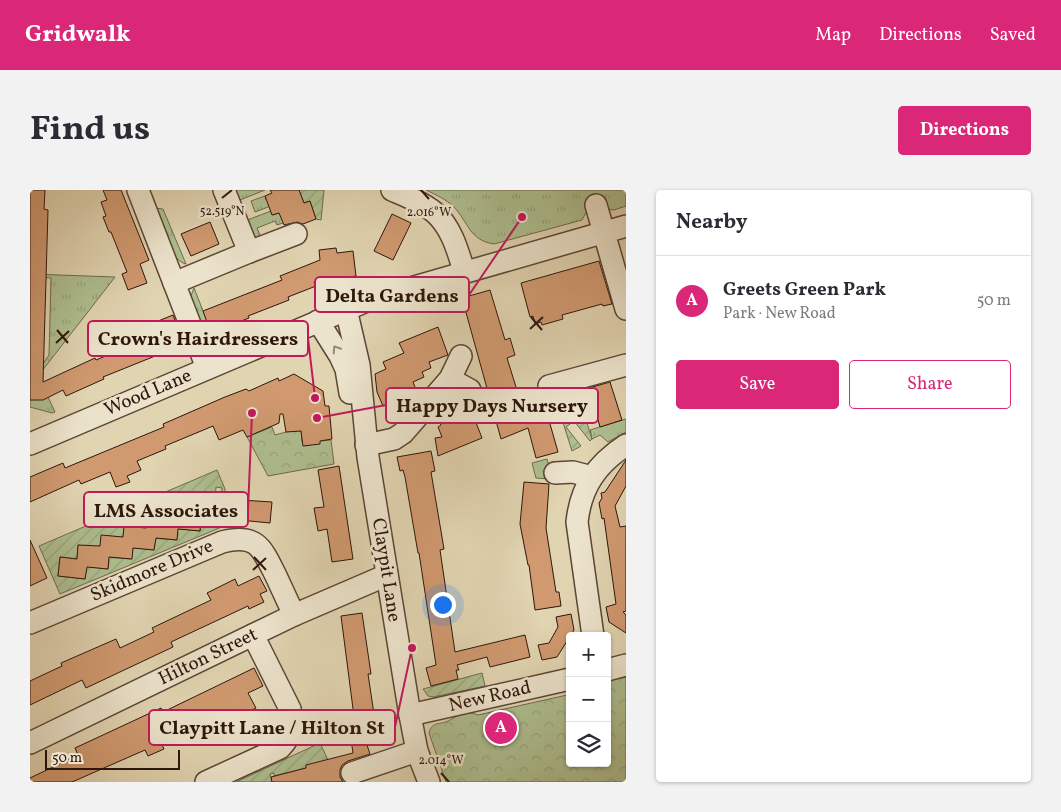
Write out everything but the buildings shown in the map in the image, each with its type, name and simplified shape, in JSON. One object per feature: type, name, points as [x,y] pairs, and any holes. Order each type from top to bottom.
[{"type":"street","points":[[138,190],[207,368]]},
{"type":"street","points":[[224,190],[249,252]]},
{"type":"street","points":[[392,190],[417,201],[435,213],[446,226],[456,245],[464,271]]},
{"type":"street","points":[[596,205],[626,309]]},
{"type":"street","name":"Wood Lane","points":[[30,444],[369,300],[464,271],[626,226]]},
{"type":"street","points":[[174,283],[296,234]]},
{"type":"street","name":"Claypit Lane","points":[[346,309],[359,365],[366,445],[410,715],[417,751],[428,782]]},
{"type":"street","name":"Claypit Lane","points":[[318,321],[346,369],[353,407],[366,445]]},
{"type":"street","points":[[366,445],[394,439],[403,433],[450,379],[461,356]]},
{"type":"street","points":[[549,386],[626,365]]},
{"type":"street","points":[[450,379],[470,390]]},
{"type":"street","points":[[591,632],[577,522],[579,504],[592,477],[611,455],[626,445]]},
{"type":"street","points":[[555,473],[573,472],[592,477]]},
{"type":"street","name":"Skidmore Drive","points":[[30,623],[222,542],[236,538],[255,543],[264,552],[294,615]]},
{"type":"street","name":"Hilton Street","points":[[30,743],[294,615],[387,575]]},
{"type":"street","points":[[206,782],[280,748],[292,731],[290,709],[253,635]]},
{"type":"street","points":[[611,669],[626,665]]},
{"type":"street","name":"New Road","points":[[410,715],[566,680]]},
{"type":"street","points":[[352,773],[417,751]]},
{"type":"green space","points":[[230,190],[265,190],[235,202]]},
{"type":"green space","points":[[299,190],[324,190],[321,220],[316,219],[310,201],[304,203]]},
{"type":"green space","points":[[426,190],[626,190],[626,206],[614,210],[589,207],[582,220],[494,244],[479,239],[470,230],[454,207],[444,199]]},
{"type":"green space","points":[[265,196],[266,200],[276,204],[255,212],[251,201]]},
{"type":"green space","points":[[155,208],[163,209],[186,264],[180,261],[170,249]]},
{"type":"green space","points":[[271,211],[273,215],[284,211],[289,221],[277,225],[275,221],[257,228],[262,240],[251,236],[242,222]]},
{"type":"green space","points":[[30,274],[115,277],[42,371],[38,371],[49,355],[51,278],[30,277]]},
{"type":"green space","points":[[194,288],[215,341],[209,343],[190,298]]},
{"type":"green space","points":[[576,388],[592,439],[590,441],[574,421],[566,427],[581,446],[572,451],[554,394]]},
{"type":"green space","points":[[48,397],[55,412],[52,413],[30,407],[30,400]]},
{"type":"green space","points":[[626,419],[626,432],[608,442],[600,435],[592,439],[590,430]]},
{"type":"green space","points":[[272,427],[275,435],[301,428],[302,442],[306,446],[320,441],[331,440],[334,464],[268,476],[247,437]]},
{"type":"green space","points":[[547,459],[550,469],[549,479],[536,478],[532,463]]},
{"type":"green space","points":[[217,470],[225,489],[222,527],[60,594],[39,546]],"holes":[[[216,487],[222,488],[219,520],[197,518],[196,523],[201,524],[200,531],[174,528],[173,533],[178,533],[177,540],[151,538],[155,543],[154,550],[128,547],[132,552],[131,559],[105,557],[104,561],[109,562],[108,569],[82,566],[86,572],[85,579],[58,576],[60,557],[77,559],[78,545],[100,549],[123,540],[125,526],[146,530],[147,516],[169,521],[170,507],[192,511],[215,501]]]},
{"type":"green space","points":[[482,673],[485,686],[433,697],[428,696],[423,689]]},
{"type":"green space","points":[[626,676],[626,782],[446,782],[429,733],[434,725],[463,714],[478,715],[566,695],[566,767],[611,767],[611,679]]},
{"type":"green space","points":[[320,743],[328,760],[274,776],[274,773],[270,774],[272,782],[236,782]]},
{"type":"place","name":"Delta Gardens","points":[[522,217]]},
{"type":"place","name":"Crown's Hairdressers","points":[[315,398]]},
{"type":"place","name":"LMS Associates","points":[[252,413]]},
{"type":"place","name":"Happy Days Nursery","points":[[317,418]]},
{"type":"place","name":"Claypitt Lane / Hilton St","points":[[412,648]]},
{"type":"place","name":"Greets Green Park","points":[[501,728]]}]
